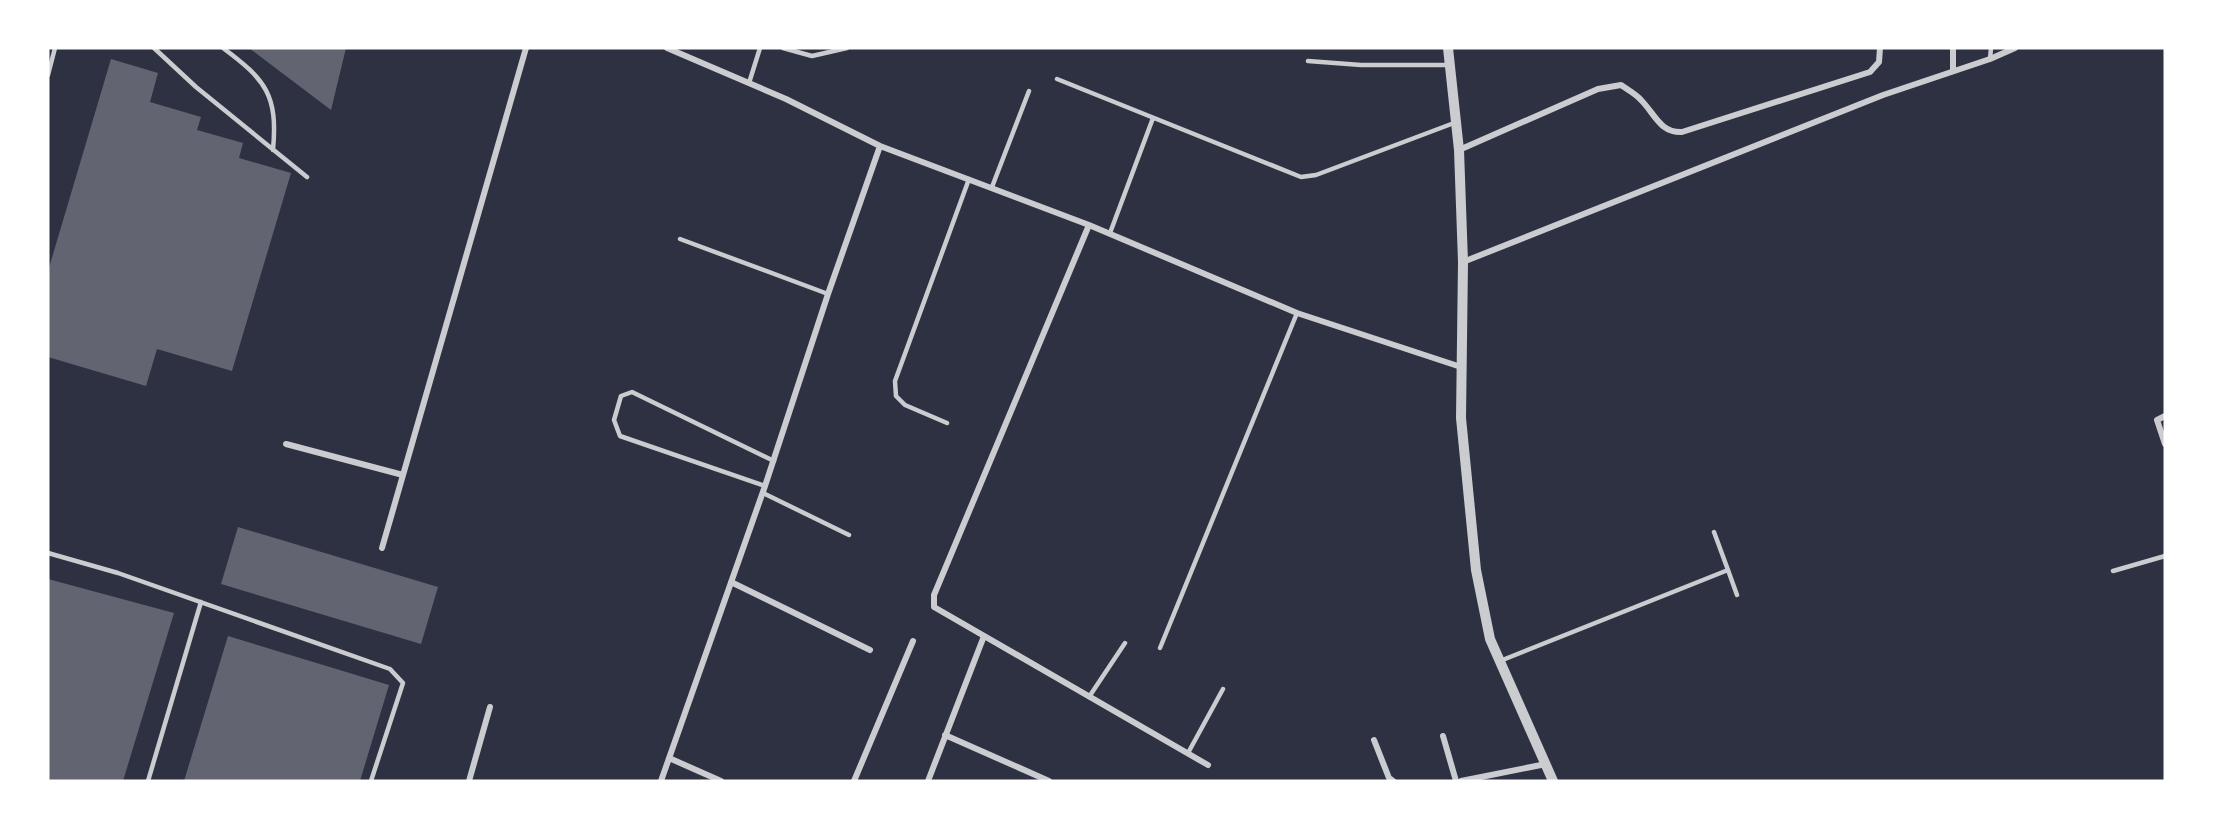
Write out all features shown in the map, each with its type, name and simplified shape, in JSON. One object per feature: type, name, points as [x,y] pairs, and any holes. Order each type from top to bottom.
[{"type":"street","points":[[382,548],[526,48]]},
{"type":"street","points":[[666,48],[786,99],[880,146],[1110,233],[1297,313],[1461,367]]},
{"type":"street","points":[[1449,48],[1459,150],[1463,262],[1461,418],[1476,570],[1490,639],[1553,781]]},
{"type":"street","points":[[1459,150],[1598,89],[1621,85],[1640,98],[1664,127],[1672,132],[1682,132],[1870,72],[1879,62],[1880,48]]},
{"type":"street","points":[[1953,48],[1953,70]]},
{"type":"street","points":[[1463,262],[1883,95],[1990,59],[2015,48]]},
{"type":"street","points":[[661,781],[763,493],[828,294],[880,146]]},
{"type":"street","points":[[1089,225],[934,595],[934,607],[1208,765]]},
{"type":"street","points":[[2165,416],[2157,420],[2165,444]]},
{"type":"street","points":[[286,444],[403,475]]},
{"type":"street","points":[[731,582],[870,650]]},
{"type":"street","points":[[928,781],[984,636]]},
{"type":"street","points":[[854,781],[913,641]]},
{"type":"street","points":[[469,781],[490,707]]},
{"type":"street","points":[[945,735],[1049,781]]},
{"type":"street","points":[[1443,736],[1456,781]]},
{"type":"street","points":[[1374,740],[1389,778],[1393,781]]},
{"type":"street","points":[[669,758],[721,781]]},
{"type":"street","points":[[1461,781],[1546,764]]},
{"type":"lane","points":[[48,75],[55,48]]},
{"type":"lane","points":[[154,48],[196,87],[307,177]]},
{"type":"lane","points":[[223,48],[261,82],[271,98],[275,125],[273,150]]},
{"type":"lane","points":[[749,83],[760,48]]},
{"type":"lane","points":[[783,48],[812,56],[847,48]]},
{"type":"lane","points":[[1990,59],[1991,48]]},
{"type":"lane","points":[[1308,61],[1361,65],[1450,65]]},
{"type":"lane","points":[[1057,79],[1301,177],[1316,175],[1456,123]]},
{"type":"lane","points":[[992,187],[1029,91]]},
{"type":"lane","points":[[1110,233],[1153,118]]},
{"type":"lane","points":[[947,423],[905,405],[896,396],[895,381],[969,179]]},
{"type":"lane","points":[[680,238],[828,294]]},
{"type":"lane","points":[[1161,648],[1297,313]]},
{"type":"lane","points":[[765,486],[620,436],[614,420],[621,396],[632,392],[774,461]]},
{"type":"lane","points":[[763,493],[849,535]]},
{"type":"lane","points":[[1714,532],[1737,595]]},
{"type":"lane","points":[[48,553],[118,573],[390,669],[403,683],[371,781]]},
{"type":"lane","points":[[2113,571],[2165,556]]},
{"type":"lane","points":[[1500,661],[1728,570]]},
{"type":"lane","points":[[148,781],[201,602]]},
{"type":"lane","points":[[1089,697],[1125,643]]},
{"type":"lane","points":[[1188,753],[1223,689]]},
{"type":"building","points":[[249,48],[346,48],[331,110]]},
{"type":"building","points":[[111,59],[158,73],[150,102],[201,117],[197,130],[243,143],[239,158],[291,173],[232,371],[157,349],[146,386],[48,357],[48,271]]},
{"type":"building","points":[[238,527],[438,587],[421,644],[221,584]]},
{"type":"building","points":[[48,579],[174,613],[123,781],[48,781]]},
{"type":"building","points":[[228,636],[389,685],[360,781],[184,781]]}]
